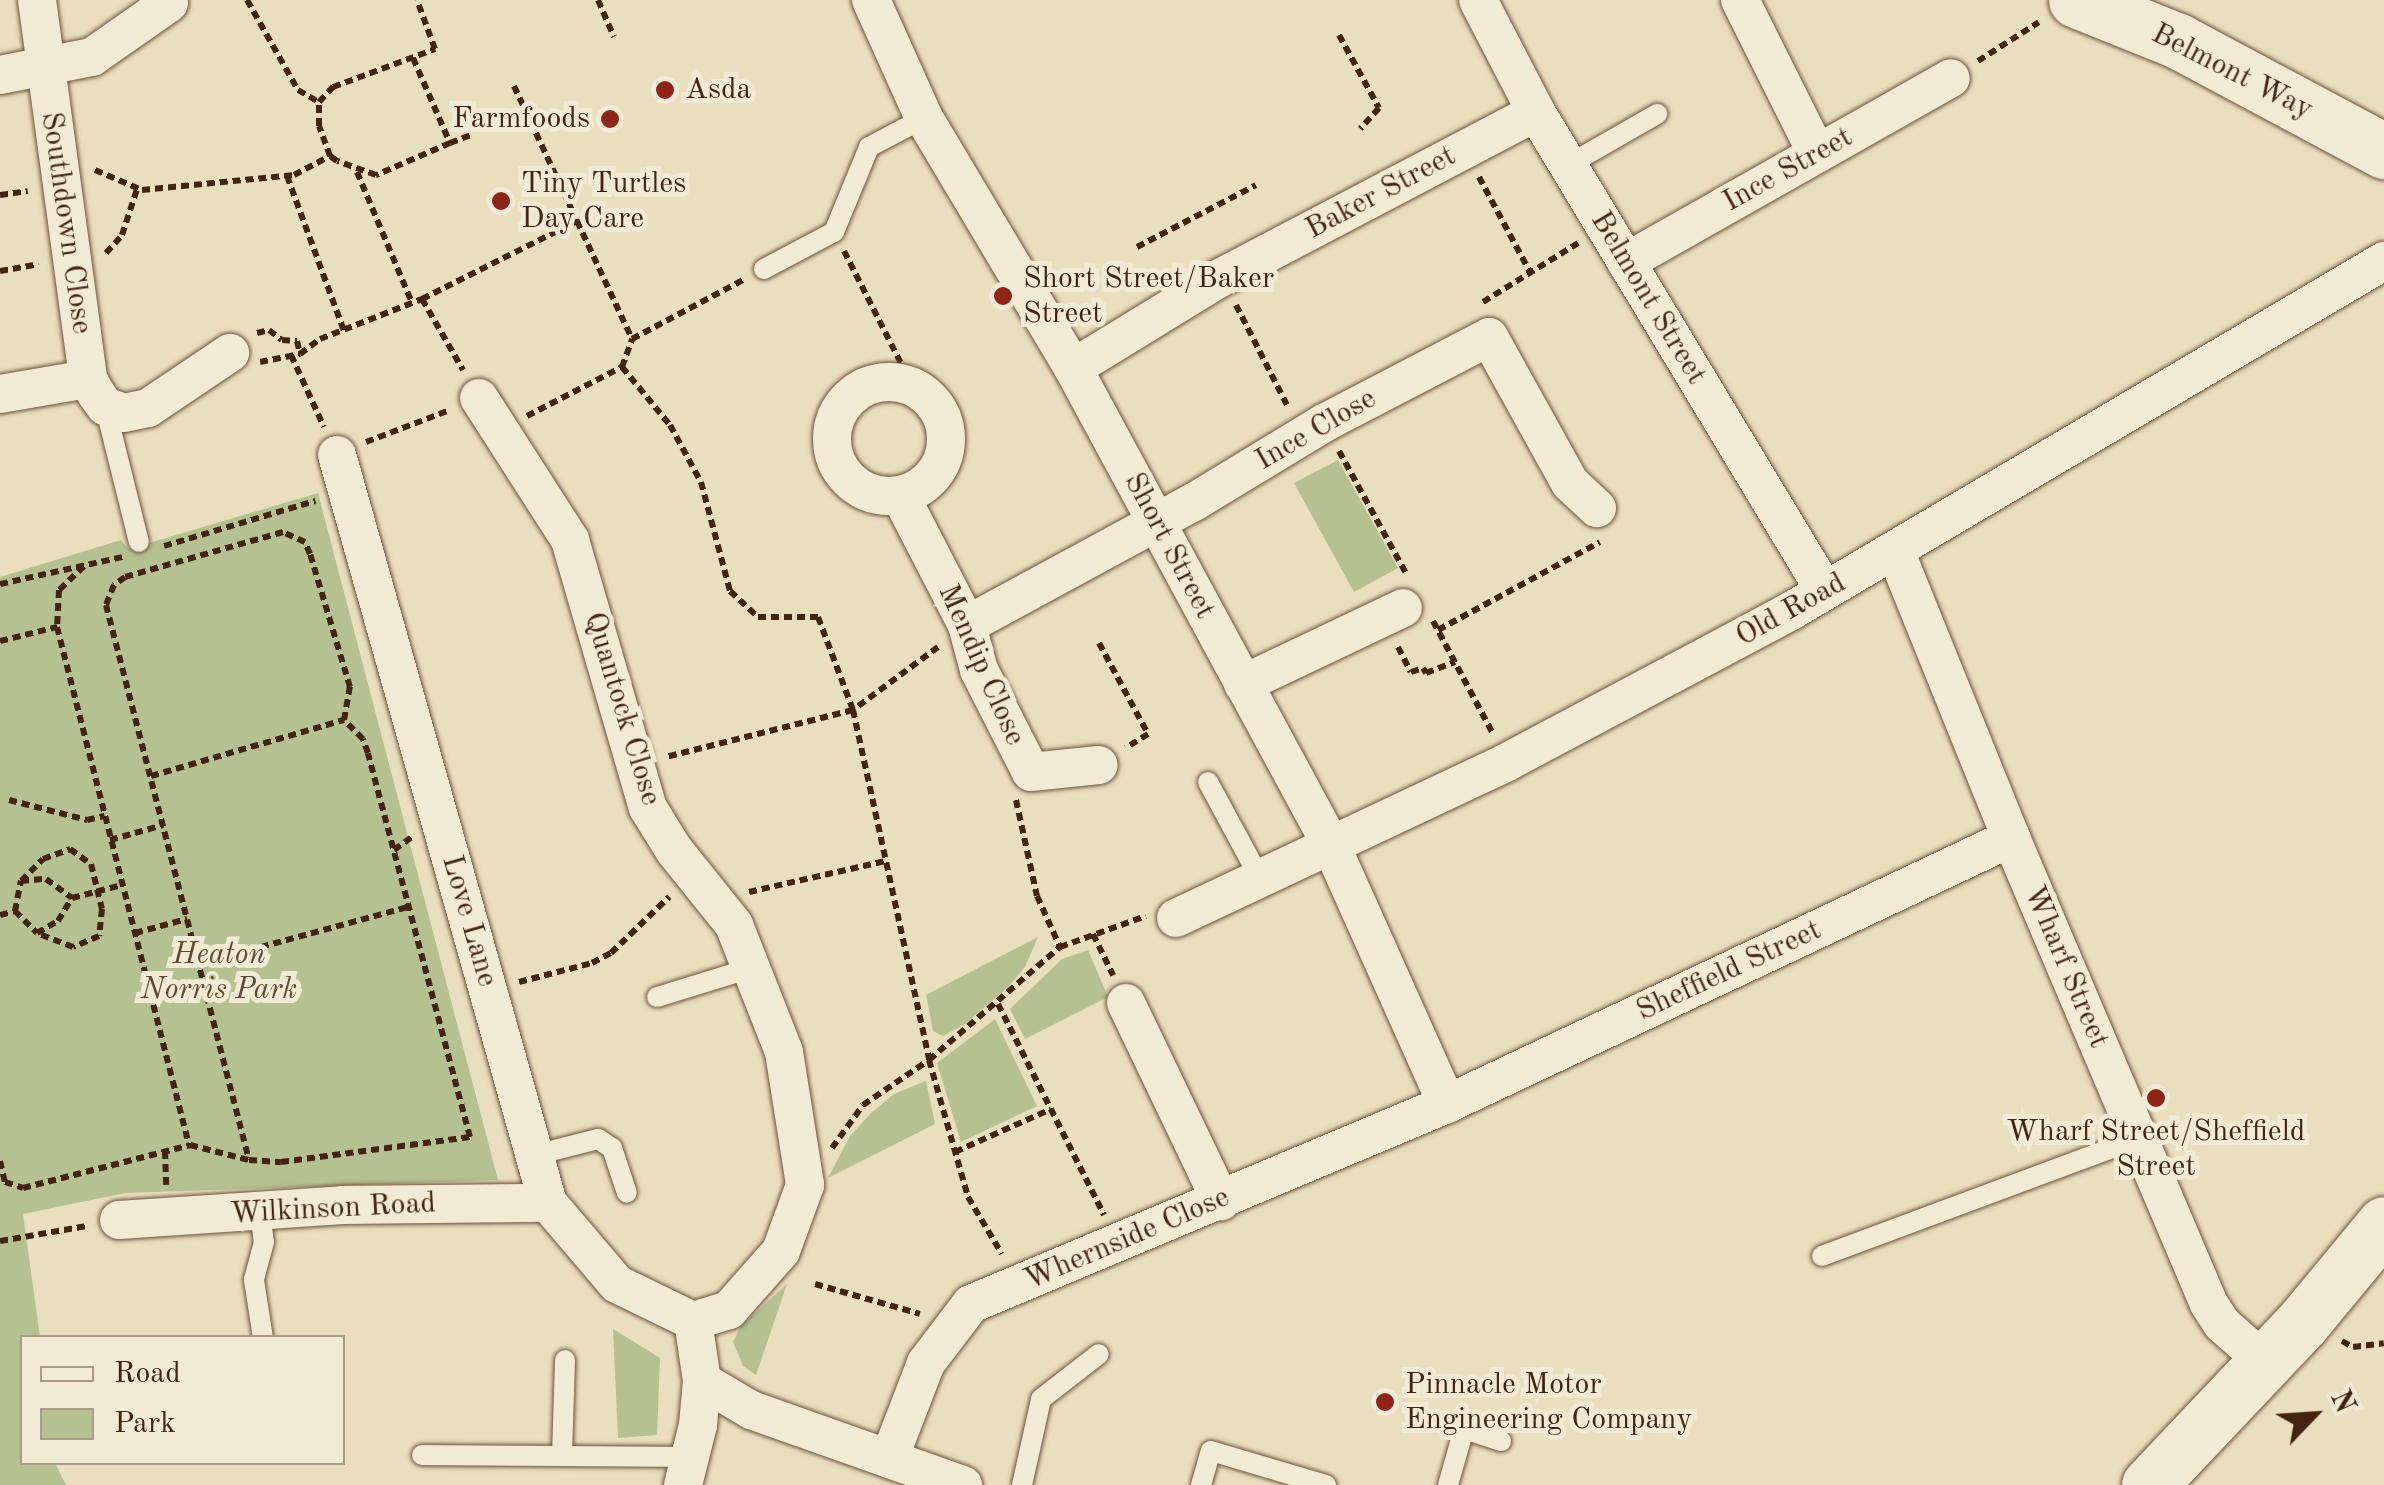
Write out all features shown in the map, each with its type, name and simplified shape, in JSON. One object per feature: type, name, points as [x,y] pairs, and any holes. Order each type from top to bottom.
[{"type":"main road","name":"Belmont Way","points":[[2060,10],[2178,41],[2384,151]]},
{"type":"main road","points":[[2149,1485],[2265,1362],[2384,1224]]},
{"type":"street","name":"Southdown Close","points":[[37,0],[72,268],[97,393]]},
{"type":"street","name":"Short Street","points":[[871,0],[924,118],[1073,368],[1331,845],[1447,1104]]},
{"type":"street","name":"Belmont Street","points":[[1478,0],[1536,112],[1825,591]]},
{"type":"street","points":[[1740,0],[1818,154]]},
{"type":"street","name":"Southdown Close","points":[[0,75],[92,58],[169,3]]},
{"type":"street","name":"Ince Street","points":[[1626,262],[1951,78]]},
{"type":"street","name":"Baker Street","points":[[1073,368],[1220,278],[1536,112]]},
{"type":"street","name":"Old Road","points":[[1176,918],[1507,762],[1896,553],[2384,261]]},
{"type":"street","points":[[1489,337],[1570,482],[1597,508]]},
{"type":"street","name":"Ince Close","points":[[967,626],[1302,436],[1489,337]]},
{"type":"street","points":[[0,394],[97,393],[124,413],[148,408],[230,353]]},
{"type":"street","points":[[911,383],[932,402],[942,419],[945,451],[926,483],[900,496],[861,490],[845,478],[832,450],[832,428],[845,401],[867,386],[911,383]]},
{"type":"street","name":"Quantock Close","points":[[479,398],[570,540],[648,808],[734,925],[784,1052],[805,1186],[781,1251],[729,1310],[693,1320]]},
{"type":"street","name":"Love Lane","points":[[341,469],[548,1203],[617,1284],[693,1320]]},
{"type":"street","name":"Mendip Close","points":[[900,496],[967,626],[979,670],[1031,772],[1099,765]]},
{"type":"street","name":"Wharf Street","points":[[1896,553],[2011,838],[2209,1304],[2222,1324],[2265,1362]]},
{"type":"street","points":[[1242,684],[1392,613]]},
{"type":"street","name":"Sheffield Street","points":[[1447,1104],[2011,838]]},
{"type":"street","points":[[1126,1004],[1221,1200]]},
{"type":"street","name":"Whernside Close","points":[[889,1459],[926,1363],[970,1304],[1447,1104]]},
{"type":"street","name":"Wilkinson Road","points":[[119,1220],[342,1205],[548,1203]]},
{"type":"street","points":[[686,1471],[702,1380],[693,1320]]},
{"type":"street","points":[[702,1380],[751,1410],[959,1484]]},
{"type":"lane","points":[[1568,165],[1658,114]]},
{"type":"lane","points":[[764,269],[834,232],[869,147],[924,118]]},
{"type":"lane","points":[[97,393],[140,547]]},
{"type":"lane","points":[[1208,782],[1261,880]]},
{"type":"lane","points":[[657,997],[751,968]]},
{"type":"lane","points":[[1822,1256],[2139,1138]]},
{"type":"lane","points":[[535,1155],[598,1139],[612,1148],[627,1193]]},
{"type":"lane","points":[[260,1211],[264,1242],[254,1280],[262,1335]]},
{"type":"lane","points":[[1022,1485],[1041,1399],[1099,1354]]},
{"type":"lane","points":[[562,1456],[565,1360]]},
{"type":"lane","points":[[1448,1485],[1464,1429],[1501,1442]]},
{"type":"lane","points":[[1201,1485],[1210,1452],[1326,1485]]},
{"type":"lane","points":[[422,1454],[562,1456],[686,1471]]},
{"type":"path","points":[[247,0],[298,90],[319,102]]},
{"type":"path","points":[[416,0],[435,49],[413,58],[400,58],[333,87],[319,102],[319,126],[330,156],[356,171],[376,175],[472,134]]},
{"type":"path","points":[[598,0],[614,37]]},
{"type":"path","points":[[1951,78],[2060,10]]},
{"type":"path","points":[[1339,35],[1379,108],[1360,129]]},
{"type":"path","points":[[413,58],[450,143]]},
{"type":"path","points":[[514,86],[632,339]]},
{"type":"path","points":[[55,148],[137,189],[287,176],[330,156]]},
{"type":"path","points":[[1465,149],[1530,272]]},
{"type":"path","points":[[356,171],[412,303]]},
{"type":"path","points":[[287,176],[344,331]]},
{"type":"path","points":[[1137,247],[1256,185]]},
{"type":"path","points":[[72,268],[110,252],[122,236],[137,189]]},
{"type":"path","points":[[341,469],[296,354],[296,342],[282,340],[269,330],[226,338],[235,368],[296,354],[320,339],[412,303],[577,221]]},
{"type":"path","points":[[1489,337],[1472,309],[1604,226]]},
{"type":"path","points":[[834,232],[911,383]]},
{"type":"path","points":[[500,430],[622,367],[632,339],[764,269]]},
{"type":"path","points":[[1220,278],[1302,436]]},
{"type":"path","points":[[160,548],[324,498],[341,469],[479,398],[422,298]]},
{"type":"path","points":[[622,367],[670,425],[701,482],[730,590],[758,616],[818,617],[853,710],[930,1060],[968,1197],[1019,1284]]},
{"type":"path","points":[[1438,630],[1612,535],[1597,508]]},
{"type":"path","points":[[249,1160],[109,618],[108,595],[125,578],[271,533],[294,535],[305,542],[310,554],[350,687],[344,720]]},
{"type":"path","points":[[0,584],[84,566],[140,547]]},
{"type":"path","points":[[84,566],[60,590],[57,627],[189,1145]]},
{"type":"path","points":[[1392,613],[1411,672],[1422,668],[1426,673],[1456,662]]},
{"type":"path","points":[[637,764],[853,710],[967,626]]},
{"type":"path","points":[[0,641],[57,627]]},
{"type":"path","points":[[1099,643],[1148,734],[1099,765]]},
{"type":"path","points":[[151,776],[344,720]]},
{"type":"path","points":[[0,1160],[3,1183],[23,1188],[189,1145],[249,1160],[281,1162],[470,1137],[363,739],[344,720]]},
{"type":"path","points":[[1031,772],[1013,790],[1037,896],[1060,947]]},
{"type":"path","points":[[10,800],[86,820],[105,816]]},
{"type":"path","points":[[110,840],[163,826]]},
{"type":"path","points":[[70,849],[91,864],[103,918],[96,940],[73,946],[37,933],[15,910],[21,881],[44,858],[70,849]]},
{"type":"path","points":[[488,989],[592,963],[704,888],[886,861]]},
{"type":"path","points":[[21,881],[46,880],[72,898]]},
{"type":"path","points":[[37,933],[58,921],[72,898],[122,885]]},
{"type":"path","points":[[198,964],[408,906]]},
{"type":"path","points":[[0,915],[15,910]]},
{"type":"path","points":[[805,1186],[863,1105],[930,1060],[1060,947],[1141,916],[1176,918]]},
{"type":"path","points":[[135,932],[187,919]]},
{"type":"path","points":[[1093,934],[1126,1004]]},
{"type":"path","points":[[998,1004],[1118,1243]]},
{"type":"path","points":[[956,1152],[1051,1109]]},
{"type":"path","points":[[0,1241],[119,1220]]},
{"type":"path","points":[[816,1284],[955,1324]]},
{"type":"green space","points":[[1338,460],[1398,568],[1354,592],[1294,483]]},
{"type":"green space","name":"Heaton Norris Park","points":[[318,493],[498,1180],[125,1193],[23,1214],[40,1335],[20,1335],[20,1465],[56,1465],[66,1485],[0,1485],[0,577],[121,540],[129,549]]},
{"type":"green space","points":[[1038,937],[1025,967],[1008,987],[965,1024],[943,1036],[933,1031],[926,995]]},
{"type":"green space","points":[[1088,950],[1108,997],[1025,1039],[1010,1009],[1062,959]]},
{"type":"green space","points":[[995,1019],[1037,1106],[961,1142],[937,1063]]},
{"type":"green space","points":[[926,1081],[935,1124],[828,1178],[850,1136],[870,1114],[894,1094]]},
{"type":"green space","points":[[787,1284],[756,1375],[743,1366],[733,1342],[741,1326]]},
{"type":"green space","points":[[613,1329],[660,1358],[657,1435],[618,1438]]},
{"type":"place","name":"Asda","points":[[665,90]]},
{"type":"place","name":"Farmfoods","points":[[610,119]]},
{"type":"place","name":"Tiny Turtles Day Care","points":[[501,201]]},
{"type":"place","name":"Short Street/Baker Street","points":[[1003,296]]},
{"type":"place","name":"Wharf Street/Sheffield Street","points":[[2156,1098]]},
{"type":"place","name":"Pinnacle Motor Engineering Company","points":[[1385,1402]]}]
